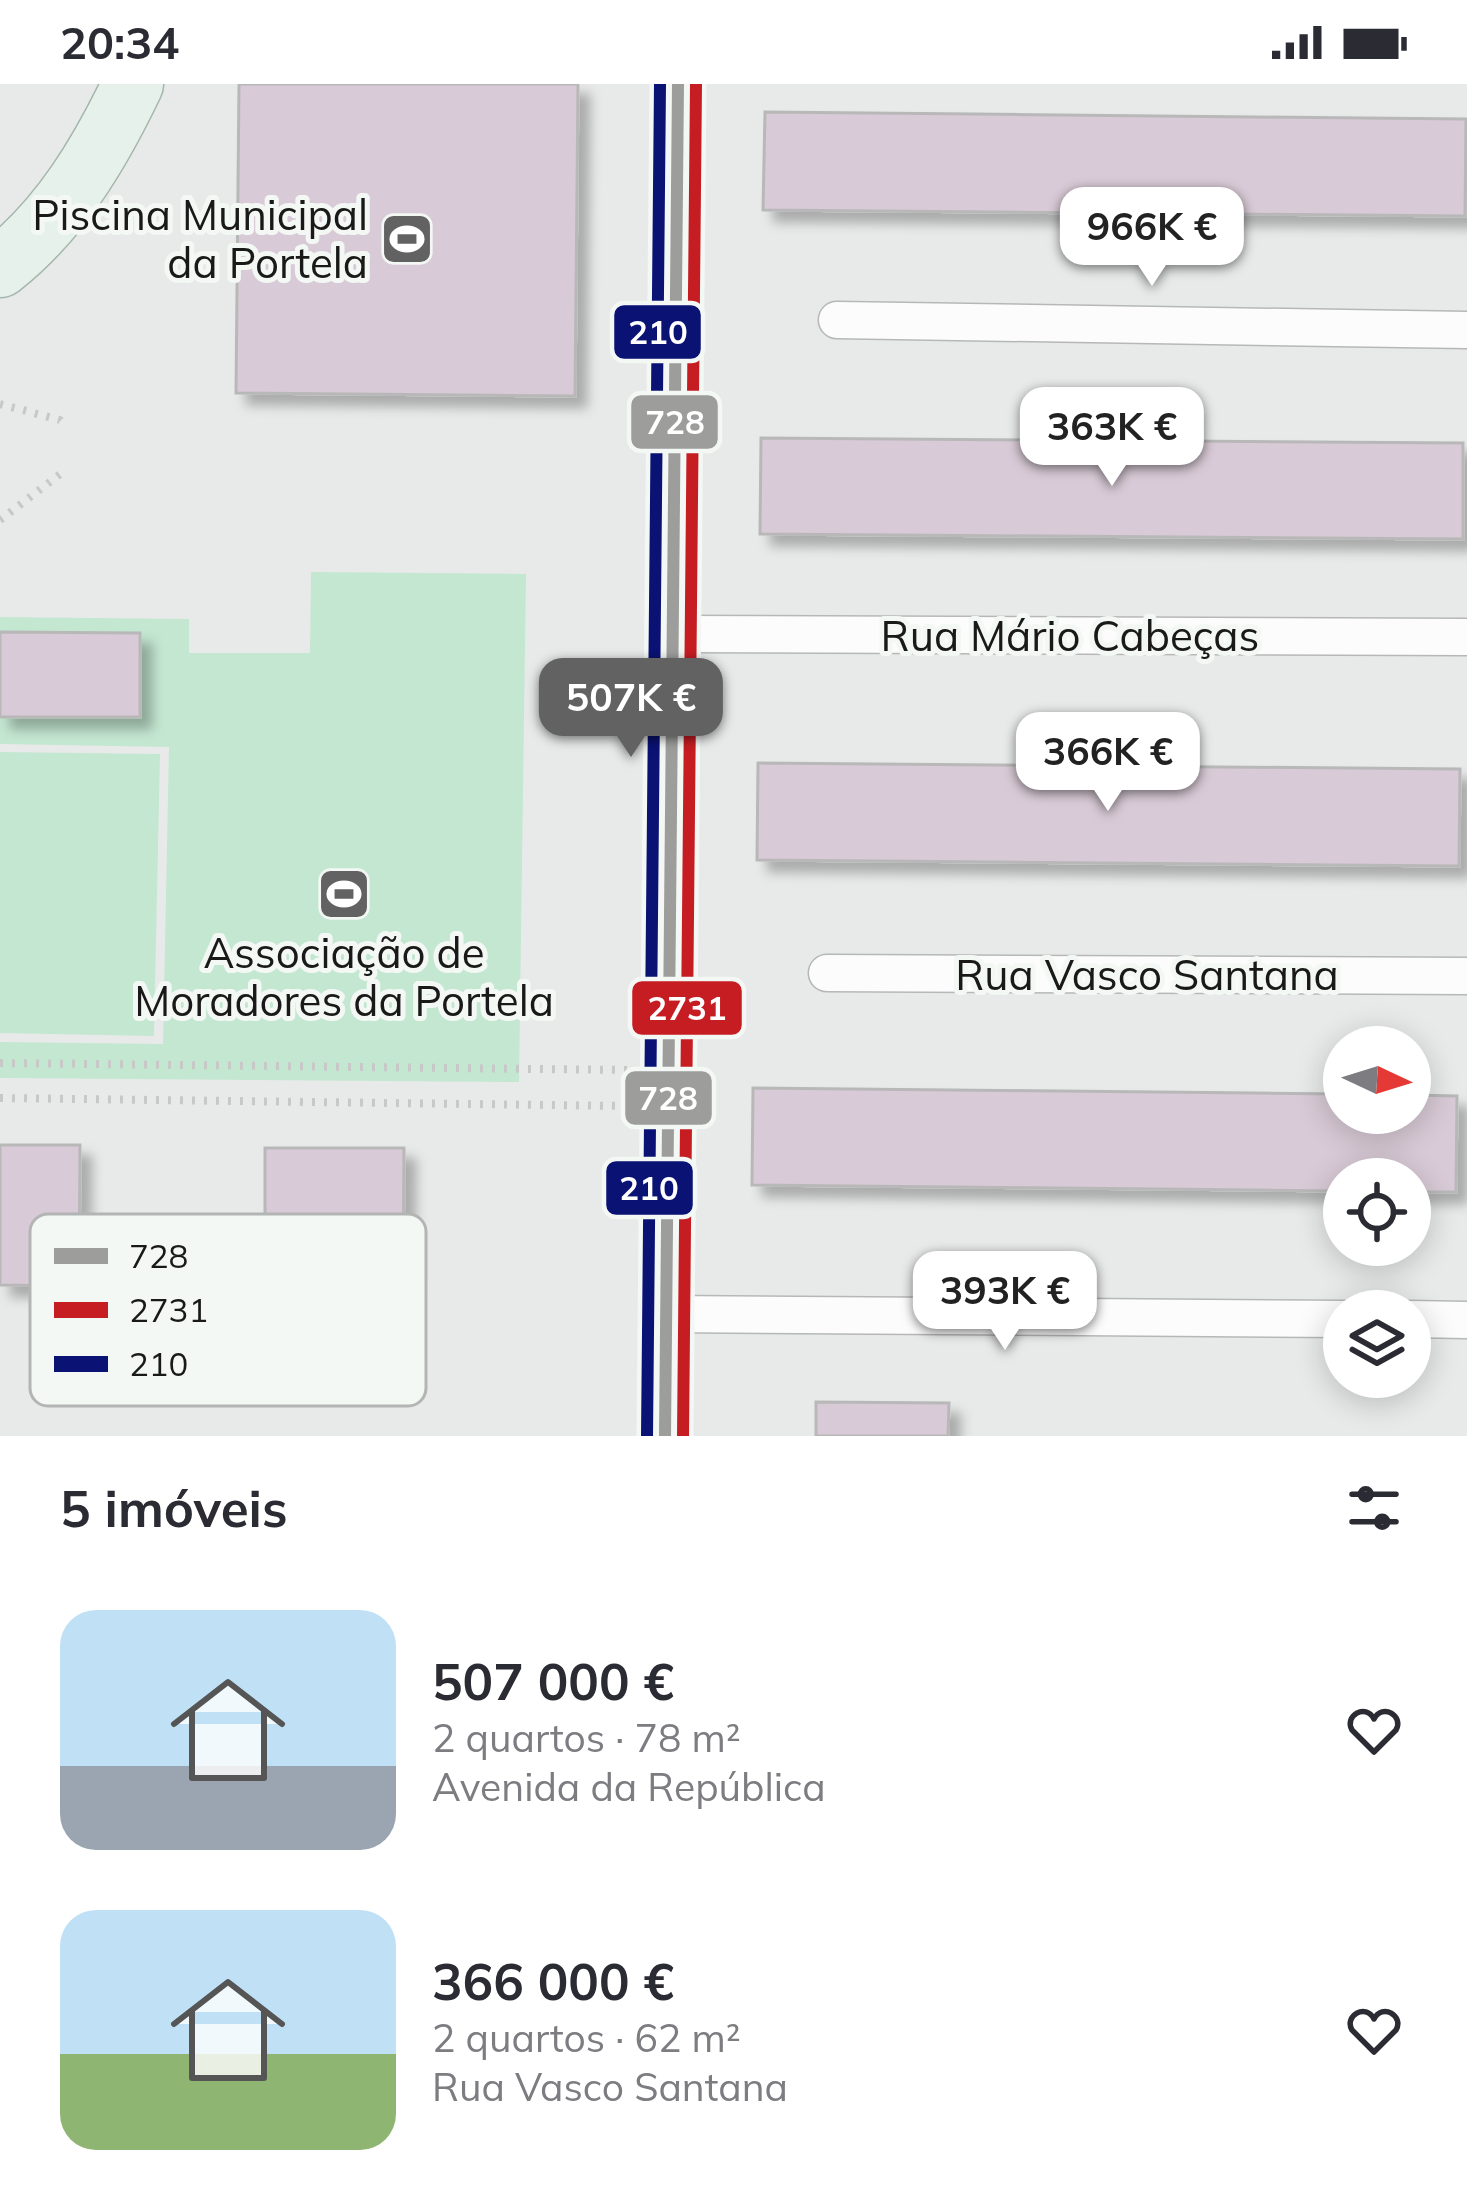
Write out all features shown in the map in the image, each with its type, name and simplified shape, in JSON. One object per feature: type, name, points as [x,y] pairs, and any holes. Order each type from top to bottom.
[{"type":"main road","points":[[0,267],[47,222],[82,179],[133,84]]},
{"type":"street","points":[[665,1436],[678,84]]},
{"type":"street","points":[[837,320],[1467,330]]},
{"type":"street","name":"Rua Mário Cabeças","points":[[673,634],[1467,638]]},
{"type":"street","name":"Rua Vasco Santana","points":[[827,973],[1467,976]]},
{"type":"street","points":[[666,1315],[1323,1319]]},
{"type":"street","points":[[1431,1319],[1467,1320]]},
{"type":"path","points":[[0,404],[60,420],[67,427]]},
{"type":"path","points":[[0,520],[63,472]]},
{"type":"path","points":[[0,1063],[631,1070]]},
{"type":"path","points":[[0,1098],[642,1106]]},
{"type":"green space","name":"Associação de Moradores da Portela","points":[[311,572],[526,574],[519,1082],[0,1078],[0,1042],[163,1044],[169,747],[0,744],[0,617],[189,619],[189,653],[310,653]]},
{"type":"green space","points":[[0,752],[160,754],[154,1036],[0,1033]]},
{"type":"building","name":"Piscina Municipal da Portela","points":[[239,84],[578,84],[575,396],[236,393]]},
{"type":"building","points":[[765,112],[1466,119],[1465,216],[763,210]]},
{"type":"building","points":[[761,438],[1463,443],[1463,539],[760,534]]},
{"type":"building","points":[[0,632],[140,633],[140,717],[0,717]]},
{"type":"building","points":[[758,763],[1460,769],[1459,866],[757,860]]},
{"type":"building","points":[[753,1088],[1323,1094],[1323,1134],[1431,1134],[1431,1095],[1457,1096],[1456,1192],[1431,1192],[1431,1158],[1323,1158],[1323,1191],[752,1185]]},
{"type":"building","points":[[0,1145],[80,1145],[80,1214],[30,1214],[30,1285],[0,1285]]},
{"type":"building","points":[[265,1148],[404,1148],[404,1214],[265,1214]]},
{"type":"building","points":[[816,1402],[949,1403],[948,1436],[816,1436]]},
{"type":"transit line","name":"210","points":[[647,1436],[660,84]]},
{"type":"transit line","name":"728","points":[[665,1436],[678,84]]},
{"type":"transit line","name":"2731","points":[[683,1436],[696,84]]},
{"type":"place","name":"Piscina Municipal da Portela","points":[[407,239]]},
{"type":"place","name":"Associação de Moradores da Portela","points":[[344,894]]}]
